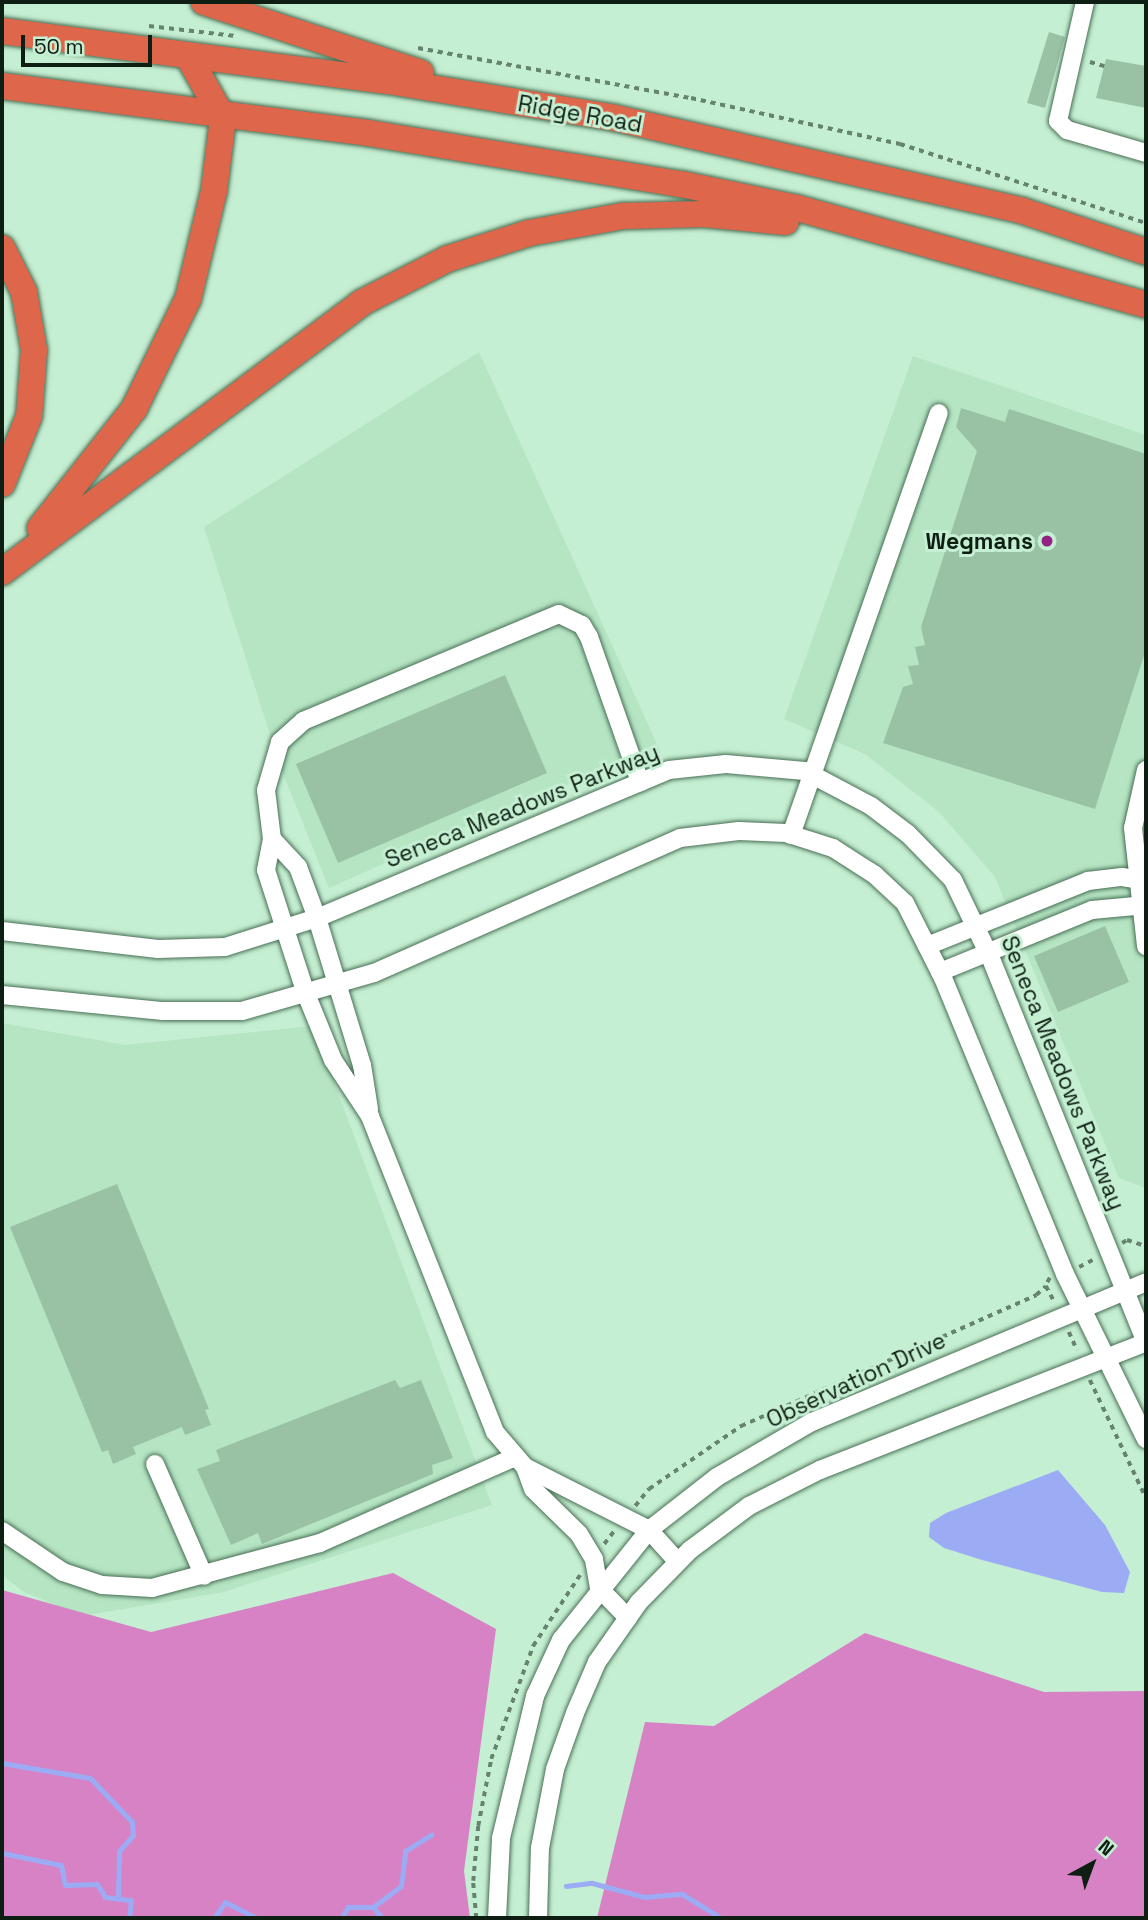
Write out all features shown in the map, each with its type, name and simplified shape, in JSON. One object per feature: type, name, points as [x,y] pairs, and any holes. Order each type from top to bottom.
[{"type":"highway","points":[[204,2],[506,100]]},
{"type":"highway","name":"Ridge Road","points":[[2,31],[506,100],[615,118],[1023,211],[1146,252]]},
{"type":"highway","points":[[2,570],[57,511],[134,409],[180,316],[214,191],[223,118],[188,56]]},
{"type":"highway","points":[[2,86],[223,118],[368,133],[681,184],[796,208],[942,246],[1146,305]]},
{"type":"highway","points":[[2,570],[361,303],[447,259],[529,233],[623,216],[704,214],[942,246]]},
{"type":"highway","points":[[2,248],[24,292],[34,350],[29,416],[2,484]]},
{"type":"street","points":[[1086,2],[1058,121],[1067,130],[1146,153]]},
{"type":"street","points":[[791,835],[939,413]]},
{"type":"street","points":[[628,1618],[599,1588],[594,1559],[579,1534],[533,1489],[520,1462],[495,1432],[370,1116],[333,1060],[306,994],[266,870],[272,839],[266,790],[275,754],[289,730],[322,711],[559,614],[582,625],[589,637],[640,782]]},
{"type":"street","name":"Seneca Meadows Parkway","points":[[2,931],[159,949],[225,947],[317,918],[640,782],[700,764],[812,774],[837,785],[908,834],[953,880],[988,952],[1146,1342]]},
{"type":"street","points":[[1146,770],[1133,828],[1143,880],[1146,946]]},
{"type":"street","points":[[2,995],[176,1011],[242,1011],[337,986],[680,838],[739,831],[791,835],[833,848],[874,875],[905,903],[940,972],[1082,1309],[1146,1439]]},
{"type":"street","points":[[272,839],[298,867],[317,918],[362,1065],[370,1116]]},
{"type":"street","points":[[927,946],[1088,881],[1143,880]]},
{"type":"street","points":[[940,972],[1092,910],[1144,905]]},
{"type":"street","name":"Observation Drive","points":[[497,1918],[501,1838],[535,1696],[561,1640],[599,1588],[649,1530],[717,1477],[812,1422],[1146,1282]]},
{"type":"street","points":[[538,1918],[540,1848],[555,1769],[597,1662],[628,1618],[678,1562],[749,1506],[820,1469],[1146,1342]]},
{"type":"street","points":[[2,1531],[63,1572],[102,1585],[152,1588],[320,1543],[520,1462],[649,1530],[678,1562]]},
{"type":"street","points":[[155,1464],[204,1576]]},
{"type":"path","points":[[1104,2],[1116,2]]},
{"type":"path","points":[[415,47],[691,98],[860,135],[976,167],[1146,223]]},
{"type":"path","points":[[1050,1278],[1046,1286],[1146,1498]]},
{"type":"shaded area","points":[[479,352],[661,753],[540,794],[329,888],[280,766],[204,527]]},
{"type":"shaded area","points":[[913,356],[1146,435],[1146,1188],[1119,1178],[995,877],[939,812],[865,754],[784,719]]},
{"type":"shaded area","points":[[2,1023],[125,1045],[313,1026],[492,1505],[224,1592],[82,1616],[24,1592],[2,1575]]},
{"type":"shaded area","points":[[393,1573],[496,1629],[464,1871],[470,1918],[2,1918],[2,1590],[151,1632]]},
{"type":"shaded area","points":[[865,1633],[1044,1692],[1146,1691],[1146,1918],[597,1918],[645,1722],[714,1726]]},
{"type":"water","points":[[1058,1470],[1105,1525],[1130,1572],[1124,1593],[1102,1592],[982,1560],[944,1548],[929,1537],[930,1523],[946,1513]]},
{"type":"building","points":[[1049,32],[1065,37],[1045,108],[1027,103]]},
{"type":"building","points":[[1106,59],[1146,66],[1146,108],[1096,98]]},
{"type":"building","name":"Wegmans","points":[[961,408],[1005,422],[1009,409],[1146,454],[1146,649],[1095,809],[883,743],[903,687],[913,684],[908,666],[919,665],[915,647],[925,645],[921,627],[977,451],[956,427]]},
{"type":"building","points":[[505,675],[547,773],[338,863],[296,764]]},
{"type":"building","points":[[1105,926],[1129,982],[1058,1012],[1034,956]]},
{"type":"building","points":[[117,1184],[209,1409],[205,1410],[211,1425],[185,1435],[182,1427],[133,1447],[136,1454],[113,1464],[108,1450],[102,1452],[10,1227]]},
{"type":"building","points":[[395,1380],[400,1388],[421,1380],[453,1458],[432,1465],[433,1474],[262,1544],[258,1533],[231,1545],[197,1469],[220,1461],[216,1450]]},
{"type":"waterway","points":[[2,1763],[90,1778],[132,1822],[133,1835],[119,1851],[118,1899]]},
{"type":"waterway","points":[[341,1918],[348,1907],[373,1907],[401,1886],[405,1851],[431,1835]]},
{"type":"waterway","points":[[2,1853],[61,1865],[65,1885],[97,1884],[105,1897],[131,1900],[129,1918]]},
{"type":"waterway","points":[[566,1886],[592,1883],[645,1897],[682,1894],[721,1918]]},
{"type":"waterway","points":[[214,1918],[225,1902],[257,1918]]},
{"type":"waterway","points":[[373,1907],[382,1918]]},
{"type":"place","name":"Wegmans","points":[[1047,541]]}]
